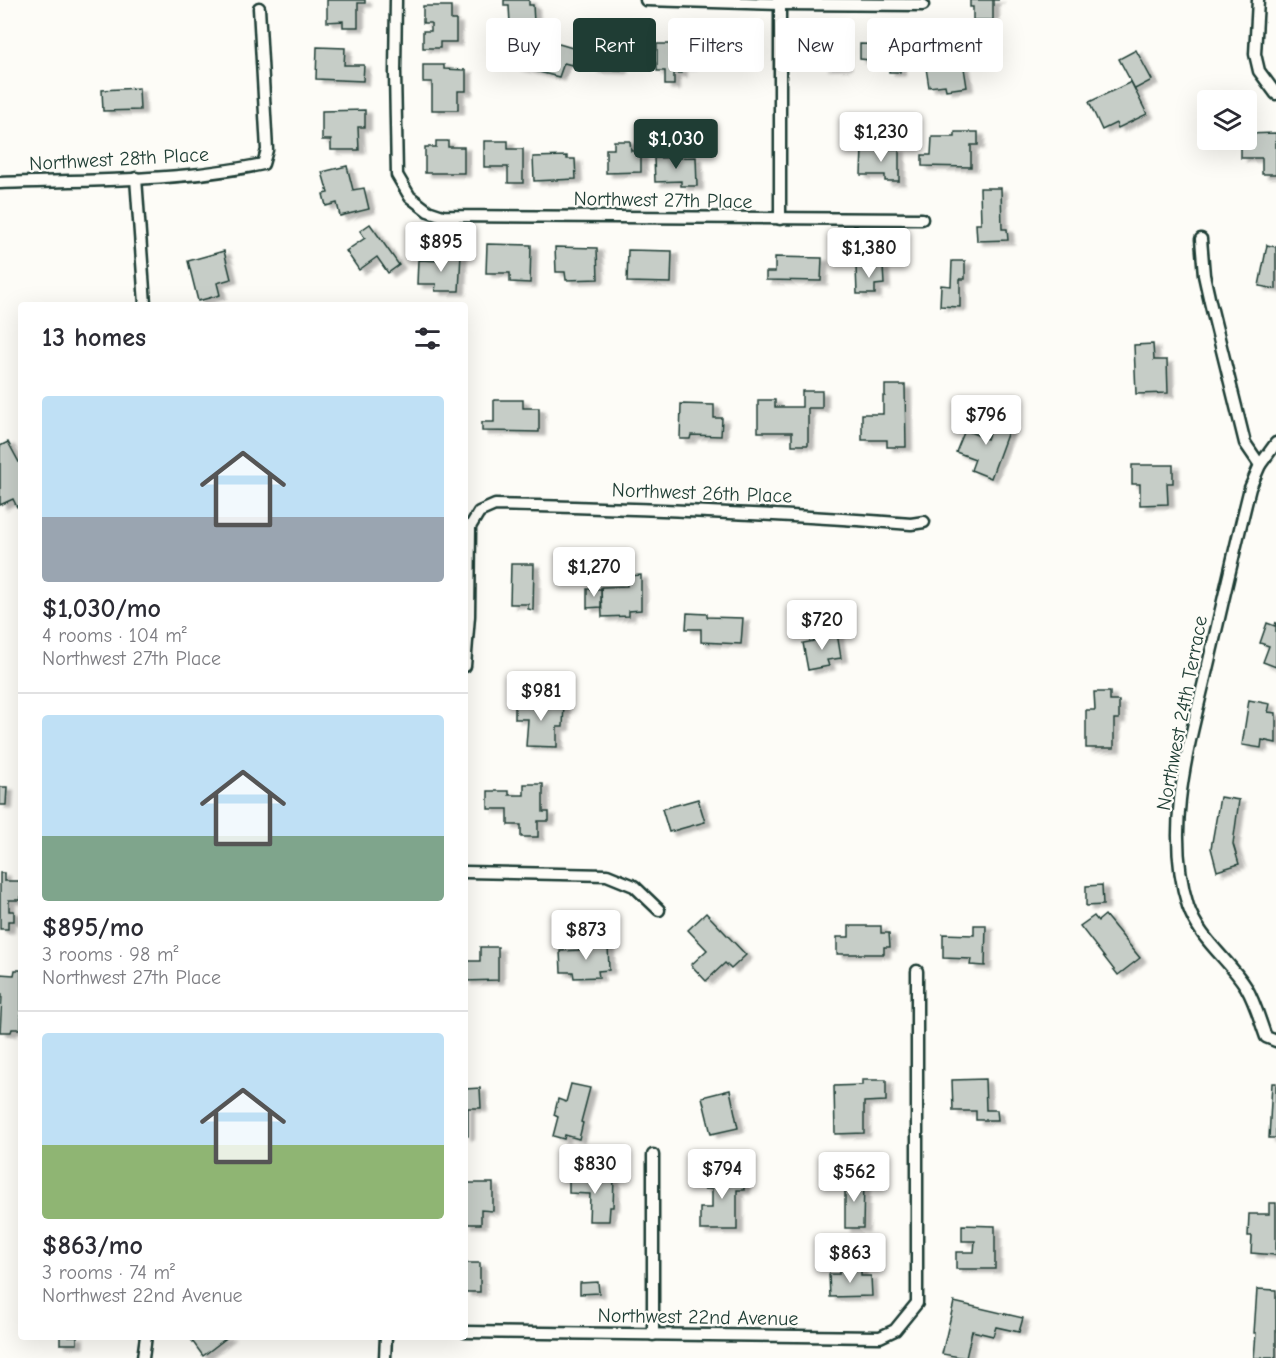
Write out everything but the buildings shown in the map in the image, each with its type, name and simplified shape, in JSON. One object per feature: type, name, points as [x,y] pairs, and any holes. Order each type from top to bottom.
[{"type":"street","name":"Northwest 27th Place","points":[[396,0],[395,72],[398,175],[410,197],[428,211],[443,216],[922,219]]},
{"type":"street","points":[[646,0],[923,5]]},
{"type":"street","points":[[1258,0],[1255,54],[1259,71],[1276,94]]},
{"type":"street","points":[[780,2],[780,219]]},
{"type":"street","name":"Northwest 28th Place","points":[[0,183],[136,178],[240,169],[263,164],[267,150],[259,9]]},
{"type":"street","points":[[136,178],[145,302]]},
{"type":"street","points":[[1201,239],[1204,275],[1245,443],[1260,465]]},
{"type":"street","name":"Northwest 24th Terrace","points":[[1276,443],[1260,465],[1250,488],[1191,738],[1180,797],[1177,848],[1180,879],[1189,909],[1205,939],[1246,987],[1266,1038],[1276,1041]]},
{"type":"street","name":"Northwest 26th Place","points":[[468,628],[470,527],[479,512],[495,505],[786,514],[911,524],[924,522]]},
{"type":"street","points":[[468,872],[607,875],[634,886],[659,910]]},
{"type":"street","name":"Northwest 22nd Avenue","points":[[468,1332],[880,1337],[895,1330],[917,1303],[917,971]]},
{"type":"street","points":[[653,1155],[653,1335]]},
{"type":"street","points":[[143,1358],[145,1340]]},
{"type":"street","points":[[385,1358],[386,1340]]}]
